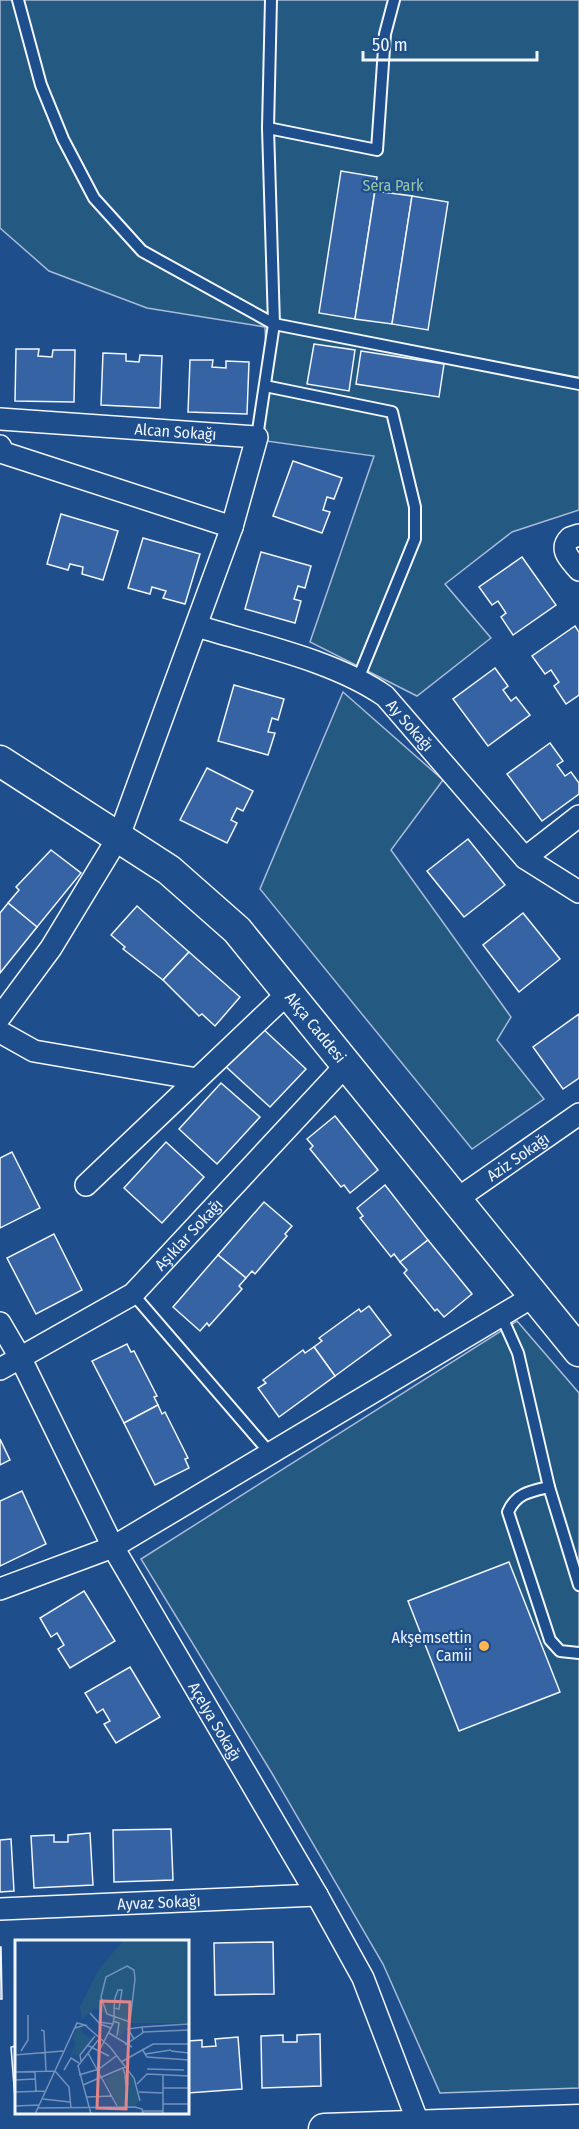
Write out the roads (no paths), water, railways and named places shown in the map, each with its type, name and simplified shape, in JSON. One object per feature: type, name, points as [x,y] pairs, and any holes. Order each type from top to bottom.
[{"type":"main road","name":"Akça Caddesi","points":[[0,761],[169,870],[217,910],[289,992],[579,1352]]},
{"type":"main road","points":[[324,2129],[579,2120]]},
{"type":"street","name":"Alcan Sokağı","points":[[0,419],[257,438]]},
{"type":"street","points":[[0,1017],[51,948],[119,836],[232,527],[257,438]]},
{"type":"street","points":[[0,446],[4,453],[232,527]]},
{"type":"street","points":[[579,535],[566,541],[565,551],[579,570]]},
{"type":"street","name":"Ay Sokağı","points":[[197,626],[358,679],[385,696],[400,709],[525,858],[579,892]]},
{"type":"street","points":[[525,858],[579,816]]},
{"type":"street","points":[[86,1185],[289,992]]},
{"type":"street","points":[[0,1032],[34,1051],[197,1079]]},
{"type":"street","name":"Aşıklar Sokağı","points":[[0,1369],[133,1294],[347,1064]]},
{"type":"street","name":"Aziz Sokağı","points":[[457,1199],[579,1114]]},
{"type":"street","points":[[0,1589],[113,1547],[534,1296]]},
{"type":"street","name":"Açelya Sokağı","points":[[0,1323],[21,1359],[113,1547],[317,1895],[363,1978],[419,2126]]},
{"type":"street","name":"Ayvaz Sokağı","points":[[0,1909],[317,1895]]},
{"type":"lane","points":[[18,0],[41,85],[63,139],[94,198],[142,251],[273,324],[579,384]]},
{"type":"lane","points":[[257,438],[273,324],[268,129],[271,0]]},
{"type":"lane","points":[[268,129],[377,150],[385,34],[394,0]]},
{"type":"lane","points":[[265,386],[392,412],[415,507],[415,539],[358,679]]},
{"type":"lane","points":[[133,1294],[270,1453]]},
{"type":"lane","points":[[501,1315],[519,1353],[549,1487],[579,1585]]},
{"type":"lane","points":[[549,1487],[522,1493],[512,1503],[508,1512],[550,1640],[560,1651],[579,1653]]},
{"type":"place","name":"Akşemsettin Camii","points":[[484,1646]]},
{"type":"park label","name":"Sera Park","points":[[393,185]]}]
